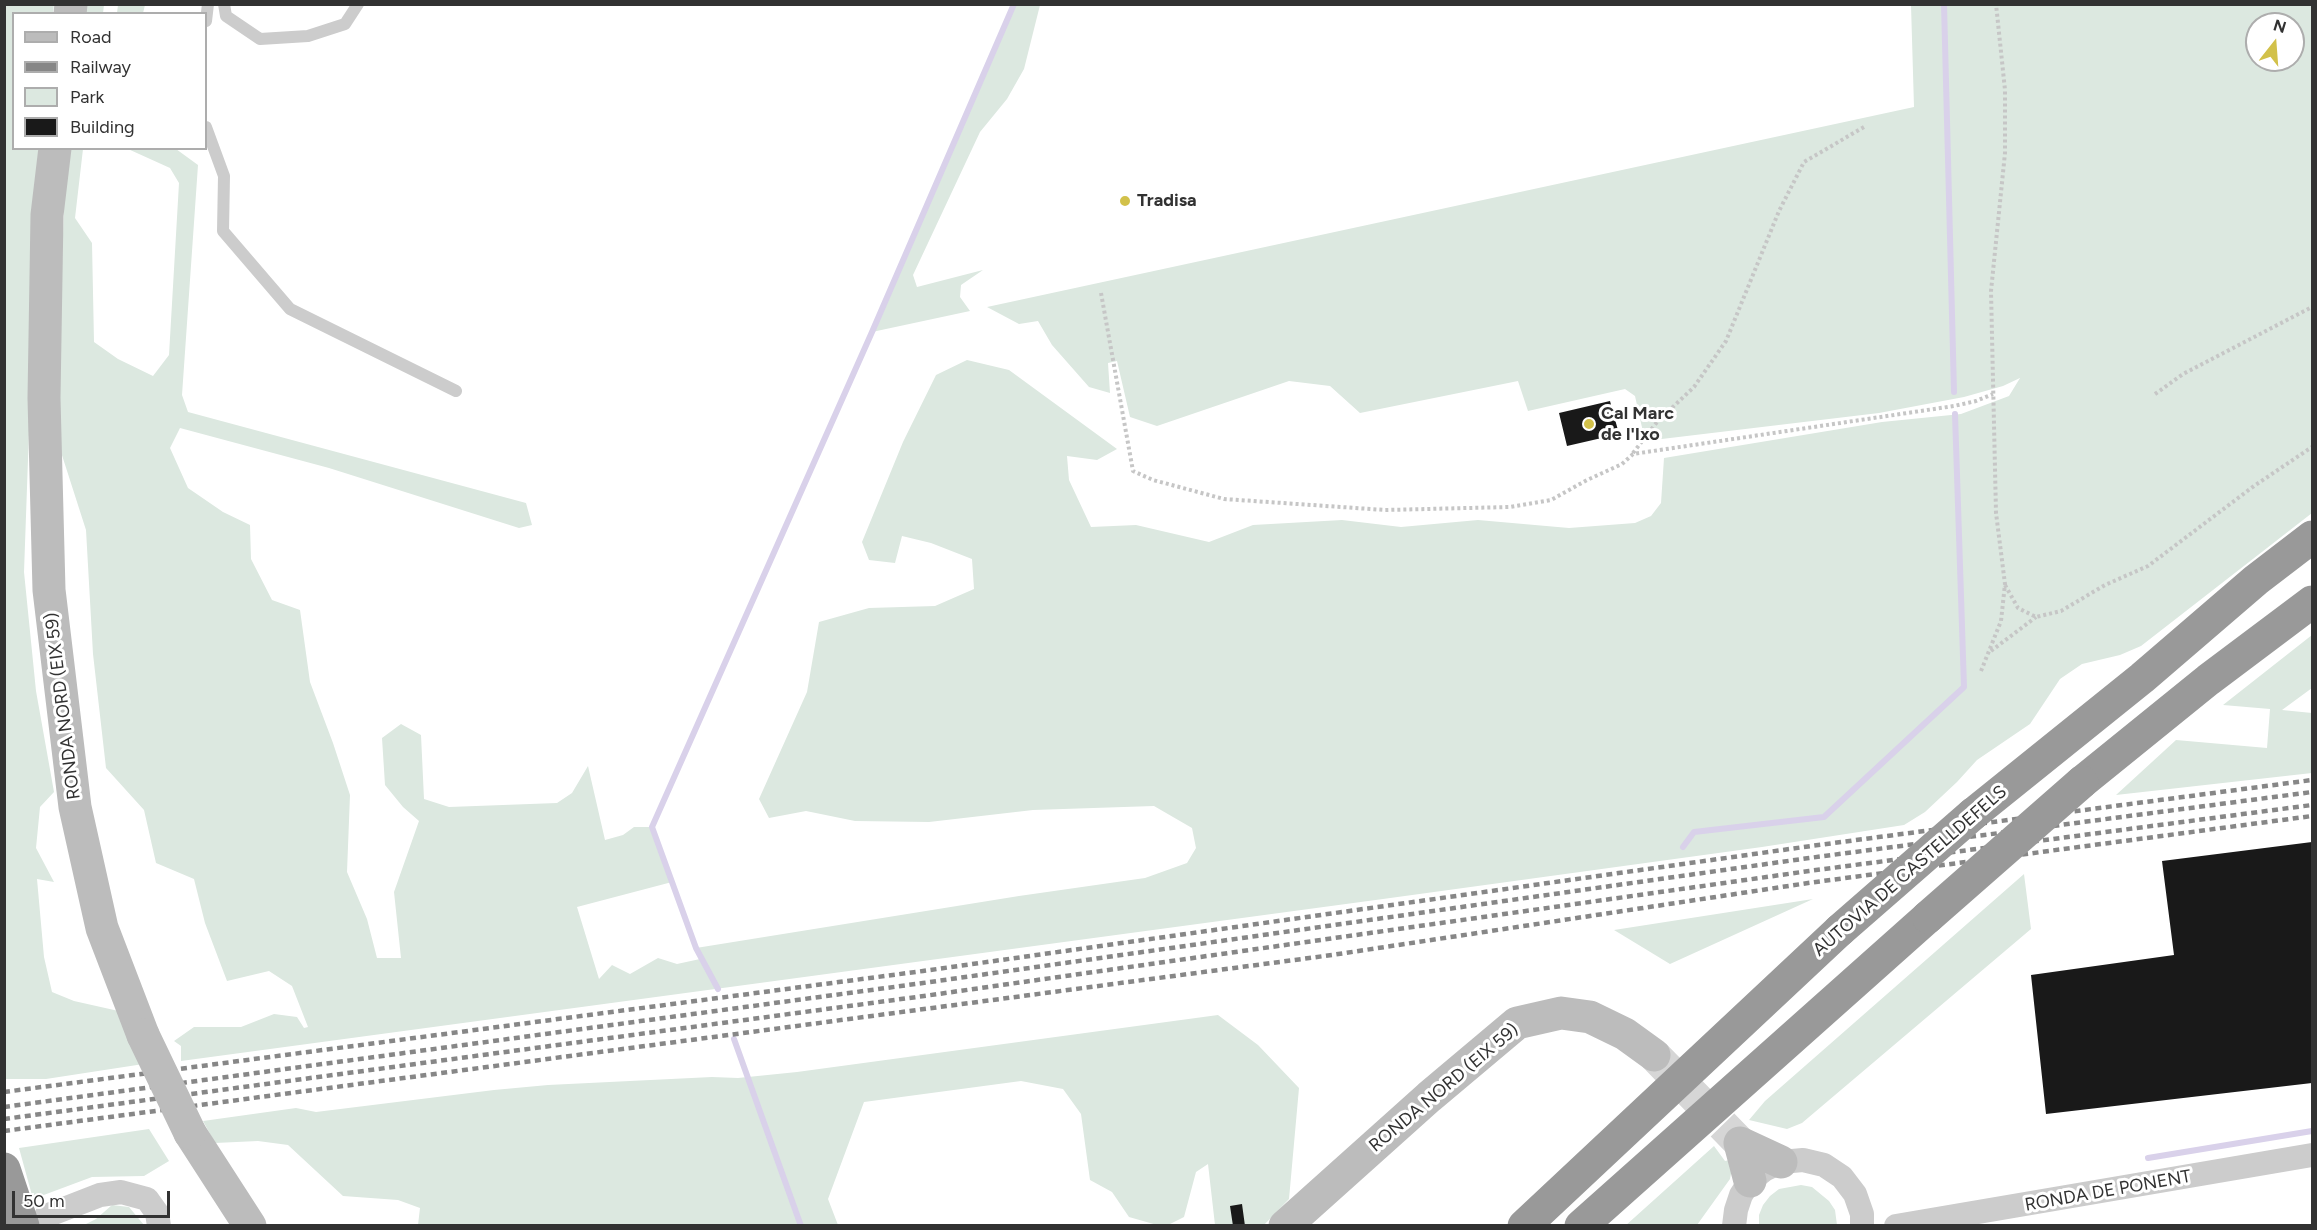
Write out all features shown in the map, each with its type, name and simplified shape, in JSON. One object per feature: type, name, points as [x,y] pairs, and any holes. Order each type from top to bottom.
[{"type":"highway","name":"AUTOVIA DE CASTELLDEFELS","points":[[1525,1224],[1839,930],[1973,814],[2142,678],[2256,580],[2313,537]]},
{"type":"highway","points":[[1581,1226],[2082,782],[2208,680],[2313,602]]},
{"type":"highway","points":[[4,1169],[34,1221]]},
{"type":"main road","name":"RONDA NORD (EIX 59)","points":[[55,150],[47,215],[44,398],[49,590],[75,807],[102,928],[143,1035],[190,1133],[250,1226]]},
{"type":"main road","name":"RONDA NORD (EIX 59)","points":[[1285,1226],[1429,1097],[1517,1023],[1560,1013],[1590,1017],[1625,1034],[1654,1055]]},
{"type":"main road","points":[[1750,1181],[1740,1143],[1781,1162]]},
{"type":"street","name":"RONDA DE PONENT","points":[[1861,1217],[1899,1225],[2313,1155]]},
{"type":"street","points":[[1781,1162],[1803,1160],[1824,1165],[1842,1177],[1855,1194],[1861,1217]]},
{"type":"street","points":[[1734,1226],[1741,1195],[1750,1181]]},
{"type":"street","points":[[34,1221],[100,1194],[121,1192],[147,1198],[158,1213],[159,1226]]},
{"type":"lane","points":[[224,4],[226,16],[260,39],[308,36],[345,24],[358,4]]},
{"type":"lane","points":[[207,130],[224,176],[223,231],[290,309],[456,392]]},
{"type":"path","points":[[1981,671],[2001,621],[2005,584],[1996,513],[1991,291],[2006,153],[2005,90],[1996,4]]},
{"type":"path","points":[[1101,293],[1133,471],[1152,480],[1224,500],[1385,510],[1510,507],[1551,500],[1622,464],[1633,454],[1658,422],[1694,387],[1726,341],[1779,211],[1804,162],[1864,128]]},
{"type":"path","points":[[2155,394],[2183,374],[2313,307]]},
{"type":"path","points":[[1633,454],[1954,406],[1993,394]]},
{"type":"path","points":[[1989,652],[2036,617],[2061,611],[2105,585],[2148,566],[2254,486],[2313,447]]},
{"type":"path","points":[[2005,584],[2018,608],[2036,617]]},
{"type":"green space","points":[[54,4],[53,12],[12,12],[12,150],[39,150],[24,572],[36,691],[54,792],[40,807],[36,848],[54,882],[37,879],[44,957],[52,992],[74,1001],[123,1012],[150,1063],[46,1079],[5,1079],[6,5]]},
{"type":"green space","points":[[83,5],[104,5],[103,12],[81,12]]},
{"type":"green space","points":[[118,5],[145,5],[143,12],[117,12]]},
{"type":"green space","points":[[1014,5],[1040,5],[1024,69],[1007,99],[980,132],[913,275],[917,287],[983,270],[961,285],[960,297],[970,311],[872,332]]},
{"type":"green space","points":[[1911,5],[2312,5],[2312,513],[2141,646],[2120,655],[2082,664],[2060,679],[2030,724],[1977,760],[1925,812],[1904,825],[1762,847],[1383,899],[181,1061],[181,1046],[174,1041],[194,1027],[241,1027],[274,1014],[297,1017],[304,1028],[308,1027],[292,986],[269,971],[227,981],[205,923],[194,879],[156,863],[144,810],[106,768],[93,654],[86,530],[60,449],[58,375],[66,150],[83,150],[75,218],[92,243],[94,342],[118,359],[153,376],[169,355],[179,183],[170,168],[130,150],[177,150],[198,165],[182,395],[188,412],[526,503],[532,525],[519,528],[329,468],[180,428],[170,448],[188,488],[223,512],[250,525],[251,559],[272,600],[300,610],[310,682],[350,795],[347,872],[367,919],[377,958],[401,958],[394,892],[419,821],[403,807],[385,785],[382,738],[401,724],[421,735],[424,799],[449,807],[557,803],[572,793],[588,766],[605,840],[623,835],[634,827],[652,827],[672,882],[577,907],[599,979],[612,965],[630,974],[658,958],[677,964],[700,959],[696,948],[1145,878],[1187,863],[1196,848],[1192,828],[1154,806],[1033,810],[929,822],[855,821],[806,811],[769,818],[759,799],[807,692],[819,622],[869,608],[935,606],[974,589],[972,559],[931,543],[902,536],[895,563],[869,560],[862,542],[903,442],[936,375],[967,360],[1009,370],[1117,449],[1097,460],[1067,456],[1069,480],[1091,527],[1136,525],[1209,542],[1253,525],[1342,520],[1401,527],[1478,520],[1569,528],[1635,523],[1651,516],[1661,503],[1664,458],[1882,422],[1961,414],[2009,396],[2020,378],[2003,386],[1964,397],[1879,413],[1645,441],[1635,396],[1625,389],[1528,411],[1518,381],[1360,413],[1330,386],[1289,381],[1157,426],[1130,417],[1117,361],[1108,363],[1110,393],[1089,387],[1052,345],[1038,321],[1019,324],[987,307],[1914,107]]},
{"type":"green space","points":[[2312,635],[2312,688],[2282,710],[2312,713],[2312,773],[2116,795],[2176,740],[2267,748],[2270,709],[2223,705]]},
{"type":"green space","points":[[2024,874],[2031,929],[1802,1123],[1787,1129],[1749,1120],[1765,1101]]},
{"type":"green space","points":[[1813,899],[1670,964],[1614,930]]},
{"type":"green space","points":[[1218,1015],[1258,1045],[1299,1088],[1289,1199],[1263,1226],[1215,1225],[1208,1164],[1196,1172],[1184,1217],[1166,1226],[1129,1217],[1112,1192],[1090,1180],[1081,1114],[1063,1089],[1021,1081],[864,1102],[828,1199],[838,1225],[418,1225],[420,1208],[398,1200],[343,1196],[288,1145],[258,1141],[215,1143],[203,1121],[296,1108],[316,1112],[548,1085],[712,1077],[738,1078],[797,1072]]},
{"type":"green space","points":[[149,1129],[169,1161],[144,1176],[92,1177],[33,1199],[19,1148]]},
{"type":"green space","points":[[1714,1146],[1725,1161],[1730,1160],[1732,1168],[1730,1179],[1697,1225],[1625,1226]]},
{"type":"green space","points":[[1801,1185],[1812,1187],[1829,1201],[1835,1210],[1837,1225],[1759,1225],[1759,1215],[1770,1196],[1779,1189]]},
{"type":"green space","points":[[112,1205],[129,1207],[144,1225],[82,1226],[96,1219]]},
{"type":"building","name":"Cal Marc de l'Ixo","points":[[1610,401],[1619,434],[1567,446],[1559,413]]},
{"type":"building","points":[[2312,842],[2312,1083],[2046,1114],[2031,975],[2174,955],[2162,861]]},
{"type":"building","points":[[1242,1204],[1245,1226],[1233,1226],[1230,1206]]},
{"type":"waterway","points":[[718,989],[696,948],[652,827],[872,332],[1014,4]]},
{"type":"waterway","points":[[1944,4],[1954,392]]},
{"type":"waterway","points":[[1683,847],[1694,832],[1824,817],[1964,687],[1955,414]]},
{"type":"waterway","points":[[734,1039],[801,1226]]},
{"type":"waterway","points":[[2148,1158],[2312,1131]]},
{"type":"tunnel","points":[[1654,1055],[1740,1143]]},
{"type":"railway","points":[[4,1092],[923,971],[1811,846],[2312,780]]},
{"type":"railway","points":[[4,1107],[923,983],[1809,858],[2312,792]]},
{"type":"railway","points":[[4,1119],[924,996],[1809,871],[2312,805]]},
{"type":"railway","points":[[4,1131],[1332,955],[1808,883],[2312,816]]},
{"type":"place","name":"Tradisa","points":[[1125,201]]},
{"type":"place","name":"Cal Marc de l'Ixo","points":[[1589,424]]}]
